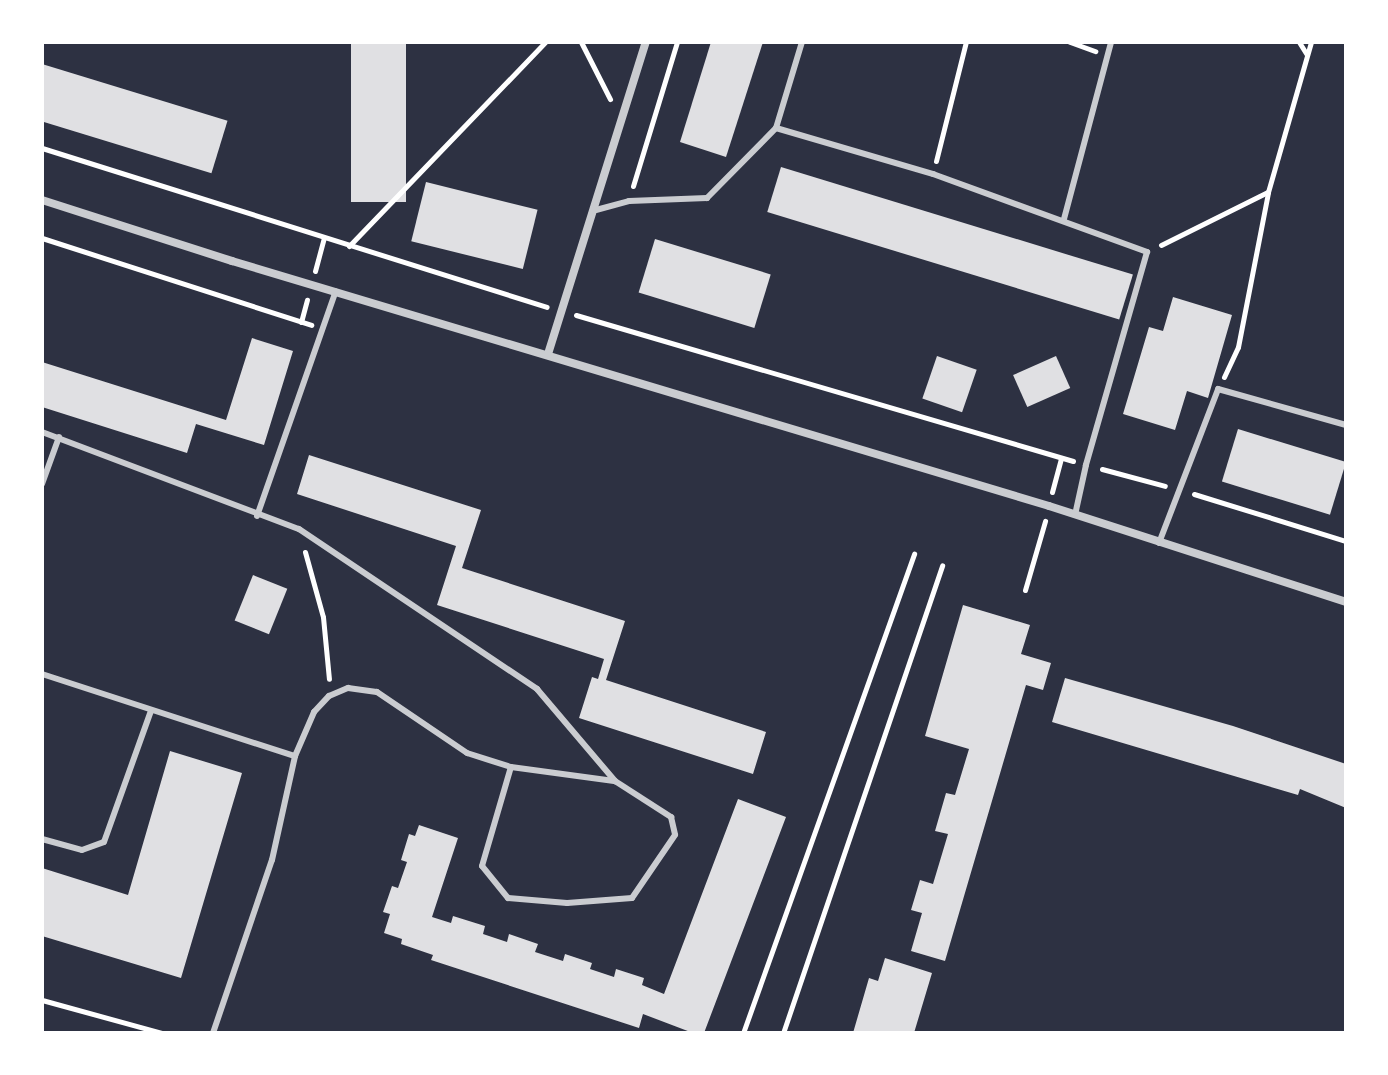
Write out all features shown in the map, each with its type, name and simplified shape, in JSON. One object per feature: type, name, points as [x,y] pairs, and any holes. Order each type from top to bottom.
[{"type":"street","points":[[548,354],[596,210],[646,42]]},
{"type":"street","points":[[42,200],[1346,602]]},
{"type":"lane","points":[[596,210],[629,201],[707,198],[776,128],[802,42]]},
{"type":"lane","points":[[1064,219],[1111,42]]},
{"type":"lane","points":[[776,128],[933,174],[1064,219],[1147,252],[1086,465],[1075,516]]},
{"type":"lane","points":[[257,516],[336,291]]},
{"type":"lane","points":[[1159,543],[1218,389],[1346,425]]},
{"type":"lane","points":[[42,432],[257,516],[299,529],[537,689],[615,781],[671,817],[675,835],[632,898],[567,903],[508,898],[482,866],[511,767]]},
{"type":"lane","points":[[42,484],[59,437]]},
{"type":"lane","points":[[42,674],[295,756]]},
{"type":"lane","points":[[213,1033],[272,860],[295,756],[314,712],[329,696],[348,688],[377,692],[467,753],[511,767],[615,781]]},
{"type":"lane","points":[[42,839],[82,850],[104,842],[151,711]]},
{"type":"path","points":[[349,246],[545,42]]},
{"type":"path","points":[[581,42],[622,121]]},
{"type":"path","points":[[629,201],[677,42]]},
{"type":"path","points":[[933,174],[966,42]]},
{"type":"path","points":[[1070,42],[1108,56]]},
{"type":"path","points":[[1299,42],[1307,55]]},
{"type":"path","points":[[1218,389],[1238,347],[1268,192],[1311,42]]},
{"type":"path","points":[[42,148],[560,311],[1086,465],[1178,489],[1346,541]]},
{"type":"path","points":[[1147,252],[1268,192]]},
{"type":"path","points":[[42,238],[324,328]]},
{"type":"path","points":[[299,529],[323,617],[329,653],[329,696]]},
{"type":"path","points":[[743,1033],[914,554]]},
{"type":"path","points":[[783,1033],[942,565]]},
{"type":"path","points":[[42,1000],[162,1033]]},
{"type":"building","points":[[351,42],[406,42],[406,202],[351,202]]},
{"type":"building","points":[[711,42],[763,42],[726,157],[680,142]]},
{"type":"building","points":[[42,64],[228,121],[211,173],[42,122]]},
{"type":"building","points":[[781,167],[1133,275],[1119,320],[767,212]]},
{"type":"building","points":[[426,182],[538,210],[523,269],[411,241]]},
{"type":"building","points":[[655,239],[771,274],[754,328],[639,293]]},
{"type":"building","points":[[1173,297],[1232,315],[1208,398],[1187,391],[1175,430],[1123,414],[1149,327],[1163,331]]},
{"type":"building","points":[[252,338],[293,351],[264,445],[196,424],[187,453],[42,407],[42,362],[226,420]]},
{"type":"building","points":[[937,356],[977,370],[962,412],[922,399]]},
{"type":"building","points":[[1056,356],[1070,388],[1027,407],[1013,375]]},
{"type":"building","points":[[1238,429],[1346,462],[1330,515],[1222,482]]},
{"type":"building","points":[[309,455],[481,510],[462,568],[625,621],[606,680],[766,732],[753,774],[579,718],[592,677],[598,679],[604,659],[437,605],[456,546],[297,494]]},
{"type":"building","points":[[253,575],[287,589],[269,634],[235,620]]},
{"type":"building","points":[[963,605],[1030,625],[1021,654],[1051,663],[1043,690],[1026,685],[945,961],[911,951],[922,913],[911,910],[920,880],[933,884],[948,834],[935,831],[946,793],[955,795],[969,749],[925,736]]},
{"type":"building","points":[[1065,678],[1233,726],[1346,764],[1346,808],[1300,789],[1298,795],[1052,722]]},
{"type":"building","points":[[170,751],[242,773],[181,978],[42,936],[42,868],[128,895]]},
{"type":"building","points":[[738,799],[786,817],[704,1033],[693,1033],[643,1014],[639,1028],[431,960],[433,955],[401,944],[402,939],[384,933],[390,914],[383,912],[392,886],[398,888],[407,862],[401,860],[409,834],[415,836],[419,825],[458,838],[432,917],[451,923],[453,916],[485,926],[483,934],[507,942],[509,934],[538,944],[535,952],[563,961],[565,954],[592,963],[590,969],[614,977],[616,969],[644,978],[642,985],[664,994]]},
{"type":"building","points":[[885,958],[932,973],[914,1033],[853,1033],[869,978],[878,981]]}]
